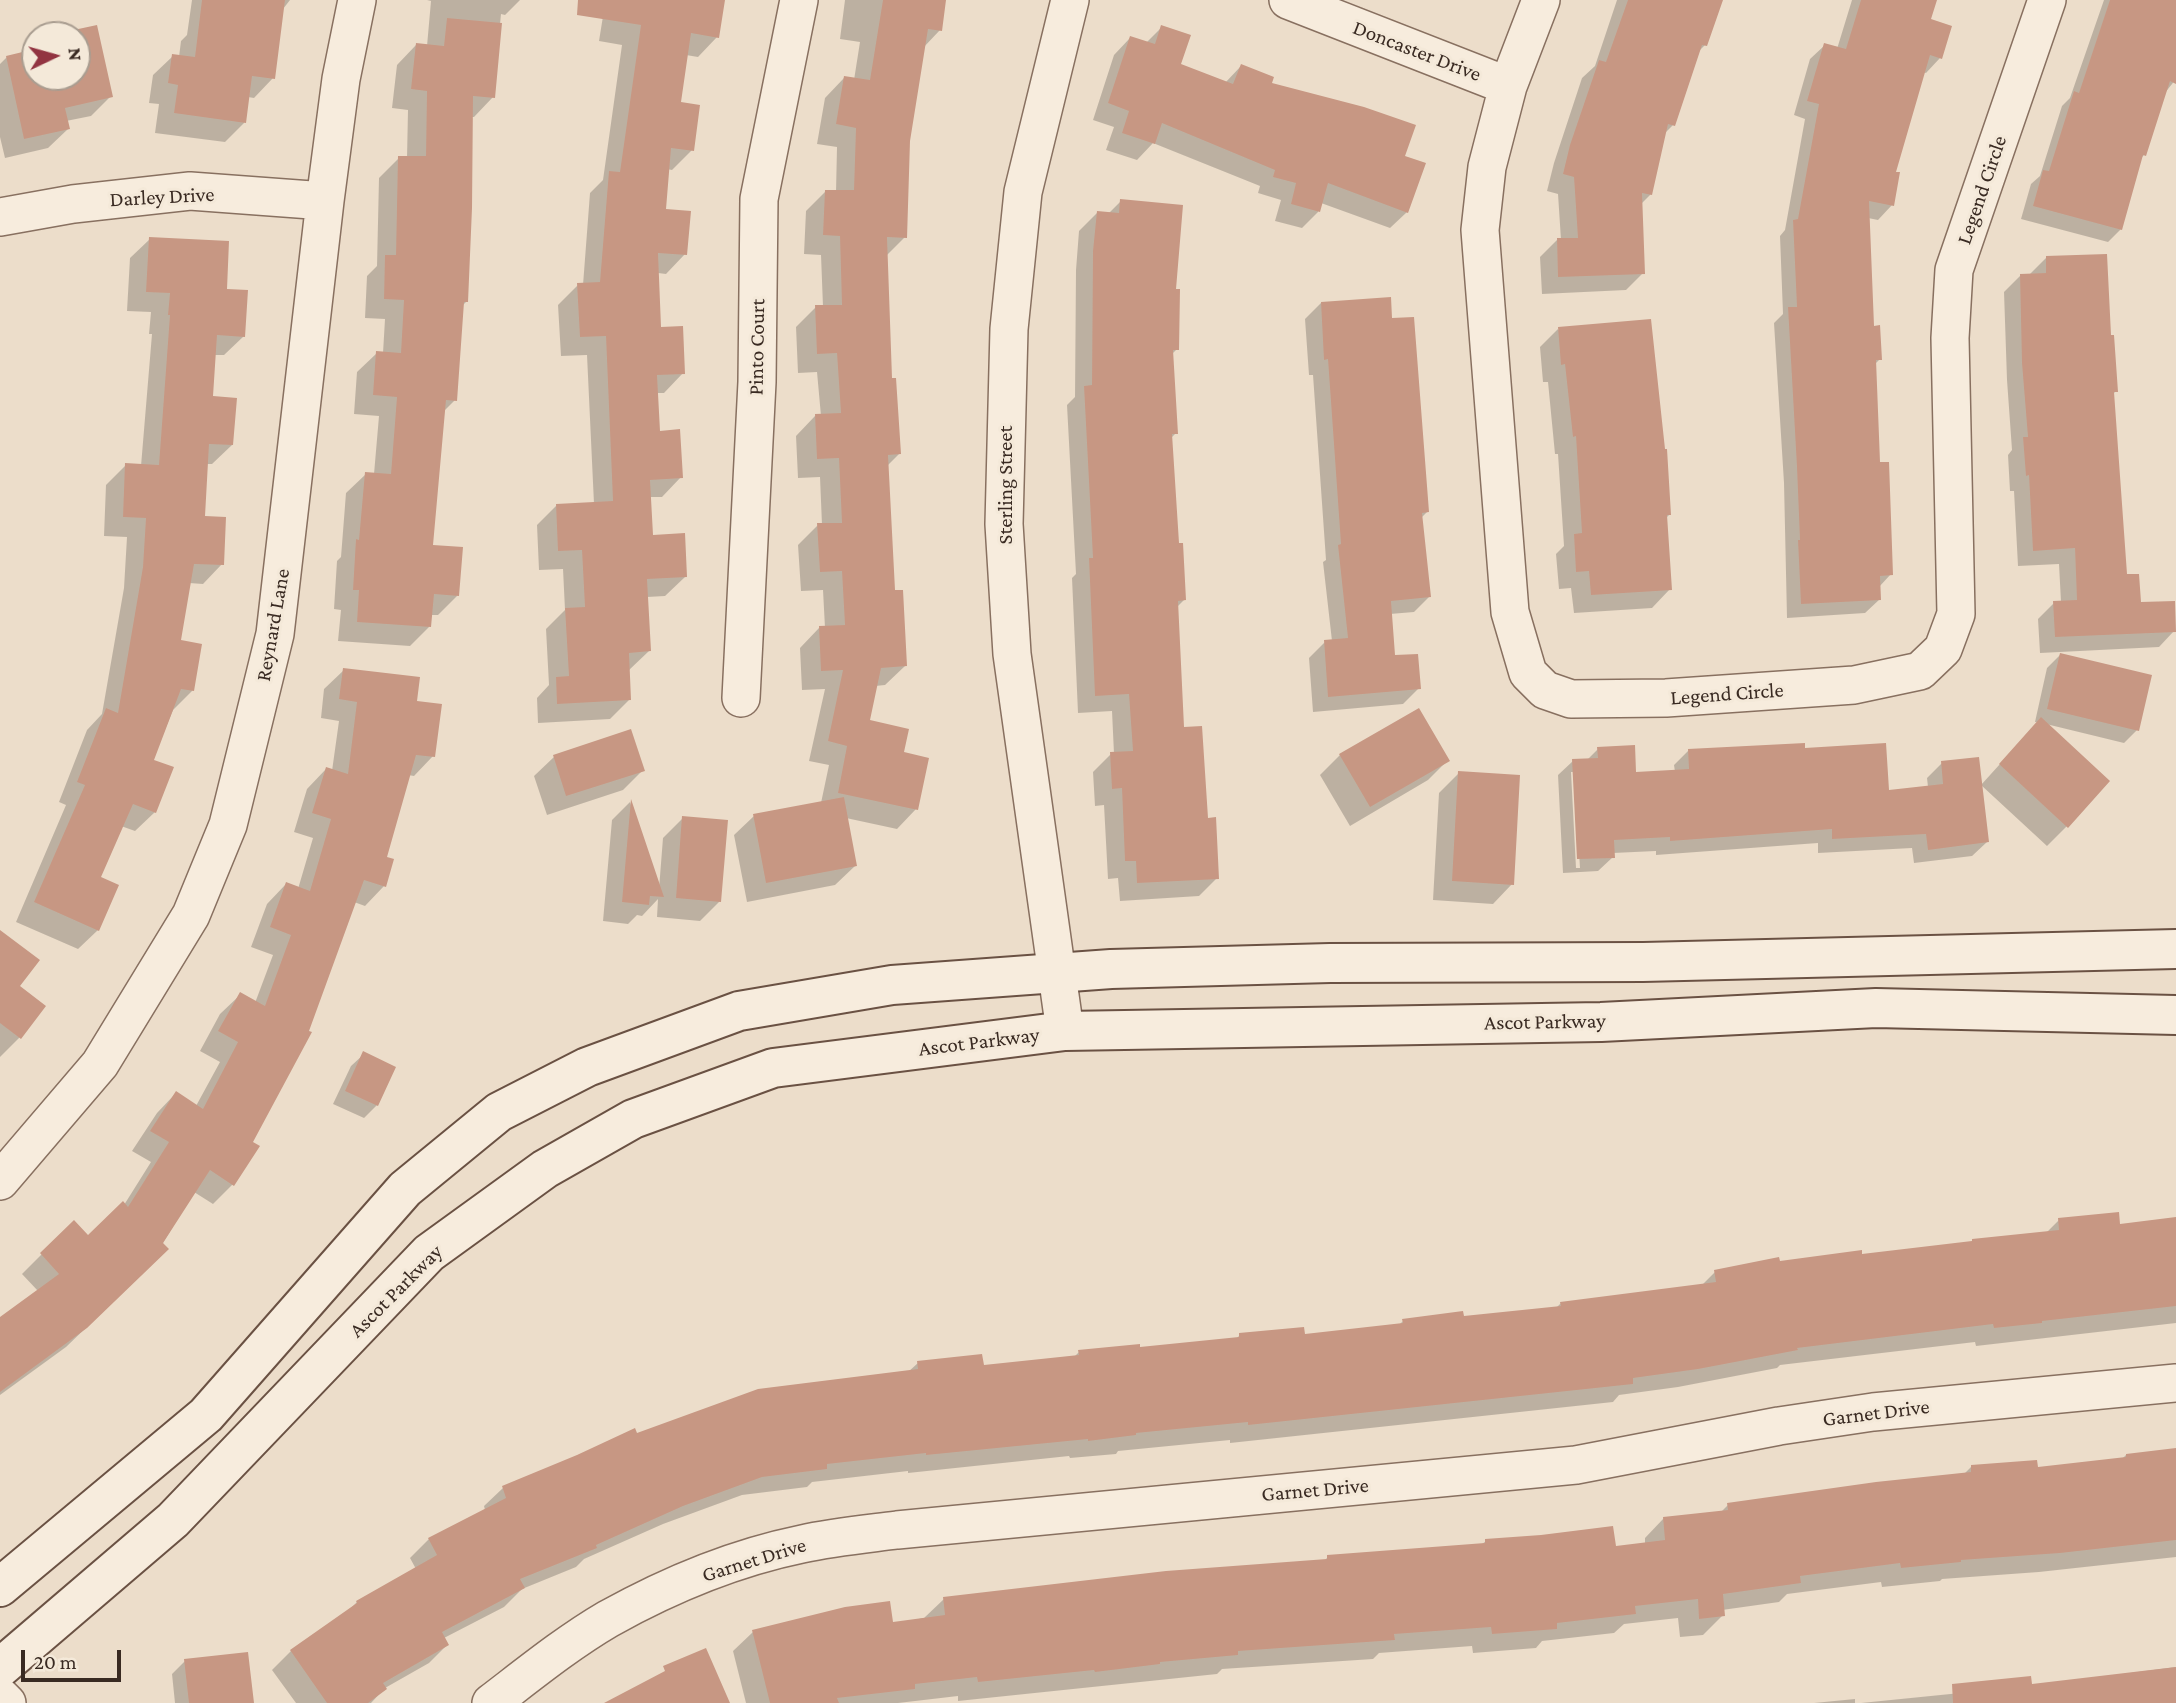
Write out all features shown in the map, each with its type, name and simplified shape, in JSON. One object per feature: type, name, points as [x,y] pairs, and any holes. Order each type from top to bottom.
[{"type":"main road","points":[[0,1587],[206,1415],[405,1189],[499,1112],[587,1067],[739,1011],[892,985],[1111,969],[2176,949]]},
{"type":"main road","name":"Ascot Parkway","points":[[0,1668],[173,1520],[429,1253],[545,1170],[634,1119],[773,1068],[1065,1031],[1601,1022],[1876,1008],[2176,1015]]},
{"type":"street","name":"Reynard Lane","points":[[0,1181],[100,1064],[191,915],[228,825],[275,634],[325,201],[341,79],[356,0]]},
{"type":"street","name":"Pinto Court","points":[[741,698],[757,382],[759,199],[799,0]]},
{"type":"street","name":"Sterling Street","points":[[1065,1031],[1012,654],[1004,510],[1009,330],[1023,192],[1070,0]]},
{"type":"street","name":"Doncaster Drive","points":[[1288,0],[1508,86]]},
{"type":"street","name":"Legend Circle","points":[[1541,0],[1508,86],[1487,167],[1480,230],[1510,612],[1528,673],[1545,690],[1571,699],[1666,698],[1854,685],[1920,671],[1943,649],[1956,614],[1950,338],[1954,270],[2047,0]]},
{"type":"street","name":"Darley Drive","points":[[0,217],[73,204],[190,191],[325,201]]},
{"type":"street","name":"Garnet Drive","points":[[491,1703],[548,1659],[618,1614],[670,1588],[736,1561],[803,1543],[897,1530],[1576,1465],[1779,1426],[1873,1412],[2176,1383]]},
{"type":"street","points":[[0,1696],[7,1703]]},
{"type":"building","points":[[202,0],[285,0],[275,79],[252,76],[246,123],[174,113],[178,85],[168,83],[172,54],[195,57]]},
{"type":"building","points":[[578,0],[725,0],[719,38],[691,33],[681,102],[700,105],[694,151],[671,148],[666,209],[691,211],[687,255],[658,253],[661,327],[683,326],[685,374],[657,375],[660,431],[680,429],[683,478],[650,480],[653,535],[685,533],[687,577],[647,579],[651,651],[629,653],[631,700],[557,704],[556,677],[569,676],[565,608],[585,607],[582,550],[558,551],[556,504],[613,501],[606,336],[580,337],[577,283],[600,282],[609,171],[620,172],[641,25],[577,15]]},
{"type":"building","points":[[883,0],[946,0],[942,31],[928,29],[910,141],[907,238],[887,237],[892,378],[896,378],[901,454],[888,455],[895,590],[903,590],[907,666],[881,668],[870,720],[909,729],[904,752],[929,758],[918,810],[838,793],[847,746],[828,741],[843,670],[821,671],[819,626],[845,625],[842,571],[820,572],[817,523],[842,523],[839,458],[817,459],[815,414],[841,413],[837,353],[817,354],[815,305],[842,305],[840,236],[823,235],[825,190],[854,190],[856,128],[836,124],[844,76],[870,80]]},
{"type":"building","points":[[1628,0],[1723,0],[1707,46],[1702,45],[1675,126],[1668,124],[1652,195],[1642,193],[1645,274],[1558,277],[1557,238],[1578,238],[1574,177],[1563,174],[1570,145],[1599,60],[1606,62]]},
{"type":"building","points":[[1861,0],[1937,0],[1931,19],[1952,26],[1942,59],[1930,55],[1896,172],[1900,172],[1894,206],[1869,201],[1874,326],[1880,325],[1882,360],[1876,360],[1880,462],[1889,462],[1893,575],[1880,576],[1881,600],[1801,604],[1788,307],[1797,307],[1793,220],[1798,219],[1819,104],[1807,101],[1824,43],[1846,49]]},
{"type":"building","points":[[2110,0],[2176,0],[2176,84],[2170,81],[2146,156],[2143,155],[2122,230],[2033,206],[2043,170],[2049,171],[2074,91],[2079,93]]},
{"type":"building","points":[[447,18],[502,23],[495,98],[473,96],[468,302],[464,302],[457,401],[446,400],[433,545],[463,547],[459,596],[434,594],[431,627],[357,622],[359,590],[353,590],[356,539],[359,540],[365,472],[391,474],[397,397],[373,395],[376,351],[401,353],[404,300],[384,299],[385,255],[396,255],[398,156],[426,156],[427,91],[411,89],[416,43],[444,46]]},
{"type":"building","points":[[97,25],[113,97],[65,108],[70,129],[24,139],[6,56],[21,52],[21,91],[91,91],[91,26]]},
{"type":"building","points":[[1161,25],[1191,35],[1181,64],[1233,84],[1241,64],[1274,77],[1272,83],[1364,107],[1416,125],[1405,156],[1426,163],[1408,213],[1328,183],[1320,212],[1291,204],[1296,183],[1273,177],[1275,170],[1162,123],[1155,144],[1122,133],[1129,111],[1108,103],[1130,36],[1155,44]]},
{"type":"building","points":[[1120,199],[1183,205],[1176,289],[1180,289],[1179,350],[1173,350],[1178,434],[1172,434],[1179,543],[1183,543],[1186,600],[1178,601],[1184,727],[1202,726],[1208,818],[1216,817],[1219,879],[1137,883],[1136,861],[1125,861],[1122,788],[1112,789],[1110,752],[1133,751],[1129,694],[1095,696],[1089,558],[1093,558],[1084,386],[1092,385],[1093,251],[1097,211],[1119,213]]},
{"type":"building","points":[[149,237],[229,241],[227,289],[248,290],[245,337],[217,335],[213,396],[237,398],[233,445],[209,444],[205,516],[226,517],[224,565],[194,564],[181,640],[202,644],[194,691],[181,689],[154,760],[174,767],[156,813],[133,804],[101,877],[119,885],[99,931],[34,902],[85,785],[77,782],[106,708],[118,713],[143,567],[146,518],[123,517],[125,463],[159,465],[170,315],[170,293],[146,292]]},
{"type":"building","points":[[2107,254],[2111,335],[2114,335],[2118,392],[2114,392],[2127,574],[2139,574],[2141,602],[2175,601],[2176,632],[2055,637],[2053,601],[2077,600],[2075,548],[2033,551],[2029,475],[2026,476],[2023,437],[2028,437],[2022,363],[2020,274],[2046,273],[2046,256]]},
{"type":"building","points":[[1391,297],[1392,318],[1414,317],[1429,512],[1422,513],[1431,597],[1391,601],[1395,655],[1418,654],[1421,689],[1328,697],[1324,640],[1348,638],[1338,545],[1341,544],[1328,359],[1324,360],[1321,302]]},
{"type":"building","points":[[1651,319],[1667,449],[1671,515],[1667,515],[1672,590],[1591,595],[1589,571],[1576,572],[1574,534],[1582,533],[1576,436],[1573,437],[1565,364],[1561,365],[1558,327]]},
{"type":"building","points":[[2060,653],[2152,675],[2139,731],[2047,709]]},
{"type":"building","points":[[343,668],[420,677],[417,701],[442,704],[435,757],[416,755],[387,857],[394,859],[386,887],[364,880],[309,1031],[312,1032],[253,1142],[260,1146],[234,1186],[210,1170],[163,1243],[169,1249],[87,1328],[0,1392],[0,1317],[59,1274],[40,1253],[74,1220],[88,1235],[123,1201],[128,1207],[169,1142],[150,1131],[176,1091],[203,1109],[238,1042],[218,1031],[240,992],[265,1006],[291,935],[270,927],[286,882],[310,891],[331,819],[312,813],[326,767],[348,774],[357,702],[339,699]]},
{"type":"building","points":[[1419,708],[1450,761],[1370,807],[1339,754]]},
{"type":"building","points":[[2041,717],[2110,781],[2068,828],[1999,764]]},
{"type":"building","points":[[631,729],[645,771],[566,796],[553,755]]},
{"type":"building","points":[[1805,743],[1805,748],[1886,743],[1889,790],[1943,784],[1941,761],[1979,757],[1989,842],[1928,850],[1926,834],[1832,839],[1832,829],[1670,841],[1670,837],[1614,840],[1615,858],[1577,859],[1572,759],[1598,758],[1597,747],[1635,745],[1636,772],[1689,769],[1688,749]]},
{"type":"building","points":[[1458,771],[1520,775],[1514,885],[1452,881]]},
{"type":"building","points":[[844,797],[857,866],[766,883],[753,814]]},
{"type":"building","points":[[631,799],[664,897],[650,896],[649,905],[622,902]]},
{"type":"building","points":[[682,816],[728,820],[721,902],[676,898]]},
{"type":"building","points":[[0,930],[40,960],[20,986],[46,1006],[21,1039],[0,1023]]},
{"type":"building","points":[[363,1051],[396,1067],[378,1106],[345,1091]]},
{"type":"building","points":[[2119,1212],[2120,1224],[2176,1217],[2176,1306],[1994,1328],[1993,1324],[1797,1348],[1798,1350],[1698,1369],[1633,1378],[1633,1384],[1248,1425],[1248,1422],[1136,1433],[1088,1441],[926,1453],[827,1464],[827,1469],[762,1477],[683,1506],[596,1545],[597,1548],[520,1579],[525,1588],[442,1632],[449,1645],[383,1683],[387,1689],[368,1703],[327,1703],[290,1650],[357,1603],[356,1601],[437,1555],[428,1538],[506,1498],[502,1486],[635,1428],[637,1433],[758,1389],[918,1369],[917,1361],[982,1354],[984,1365],[1079,1355],[1078,1350],[1239,1337],[1239,1333],[1304,1327],[1305,1334],[1403,1323],[1402,1319],[1463,1311],[1464,1316],[1561,1306],[1560,1302],[1716,1282],[1714,1270],[1779,1257],[1780,1261],[1862,1250],[1862,1254],[2059,1230],[2058,1218]]},
{"type":"building","points":[[2176,1448],[2176,1540],[1901,1568],[1900,1563],[1800,1576],[1801,1583],[1723,1594],[1725,1616],[1699,1619],[1698,1599],[1635,1606],[1636,1614],[1557,1623],[1557,1629],[1492,1634],[1491,1627],[1394,1634],[1395,1640],[1238,1651],[1238,1655],[1160,1662],[1095,1672],[978,1682],[977,1677],[915,1684],[915,1689],[837,1698],[839,1703],[770,1703],[752,1630],[845,1607],[890,1601],[893,1622],[945,1615],[943,1597],[1166,1571],[1327,1559],[1327,1555],[1485,1543],[1485,1539],[1613,1526],[1616,1546],[1665,1540],[1663,1517],[1728,1510],[1727,1503],[1971,1472],[1971,1465],[2037,1460],[2038,1467]]},
{"type":"building","points":[[706,1648],[730,1703],[604,1703],[665,1671],[663,1666]]},
{"type":"building","points":[[248,1652],[254,1703],[189,1703],[184,1659]]},
{"type":"building","points":[[2176,1667],[2176,1703],[1953,1703],[1952,1684],[2031,1676],[2032,1684]]}]
